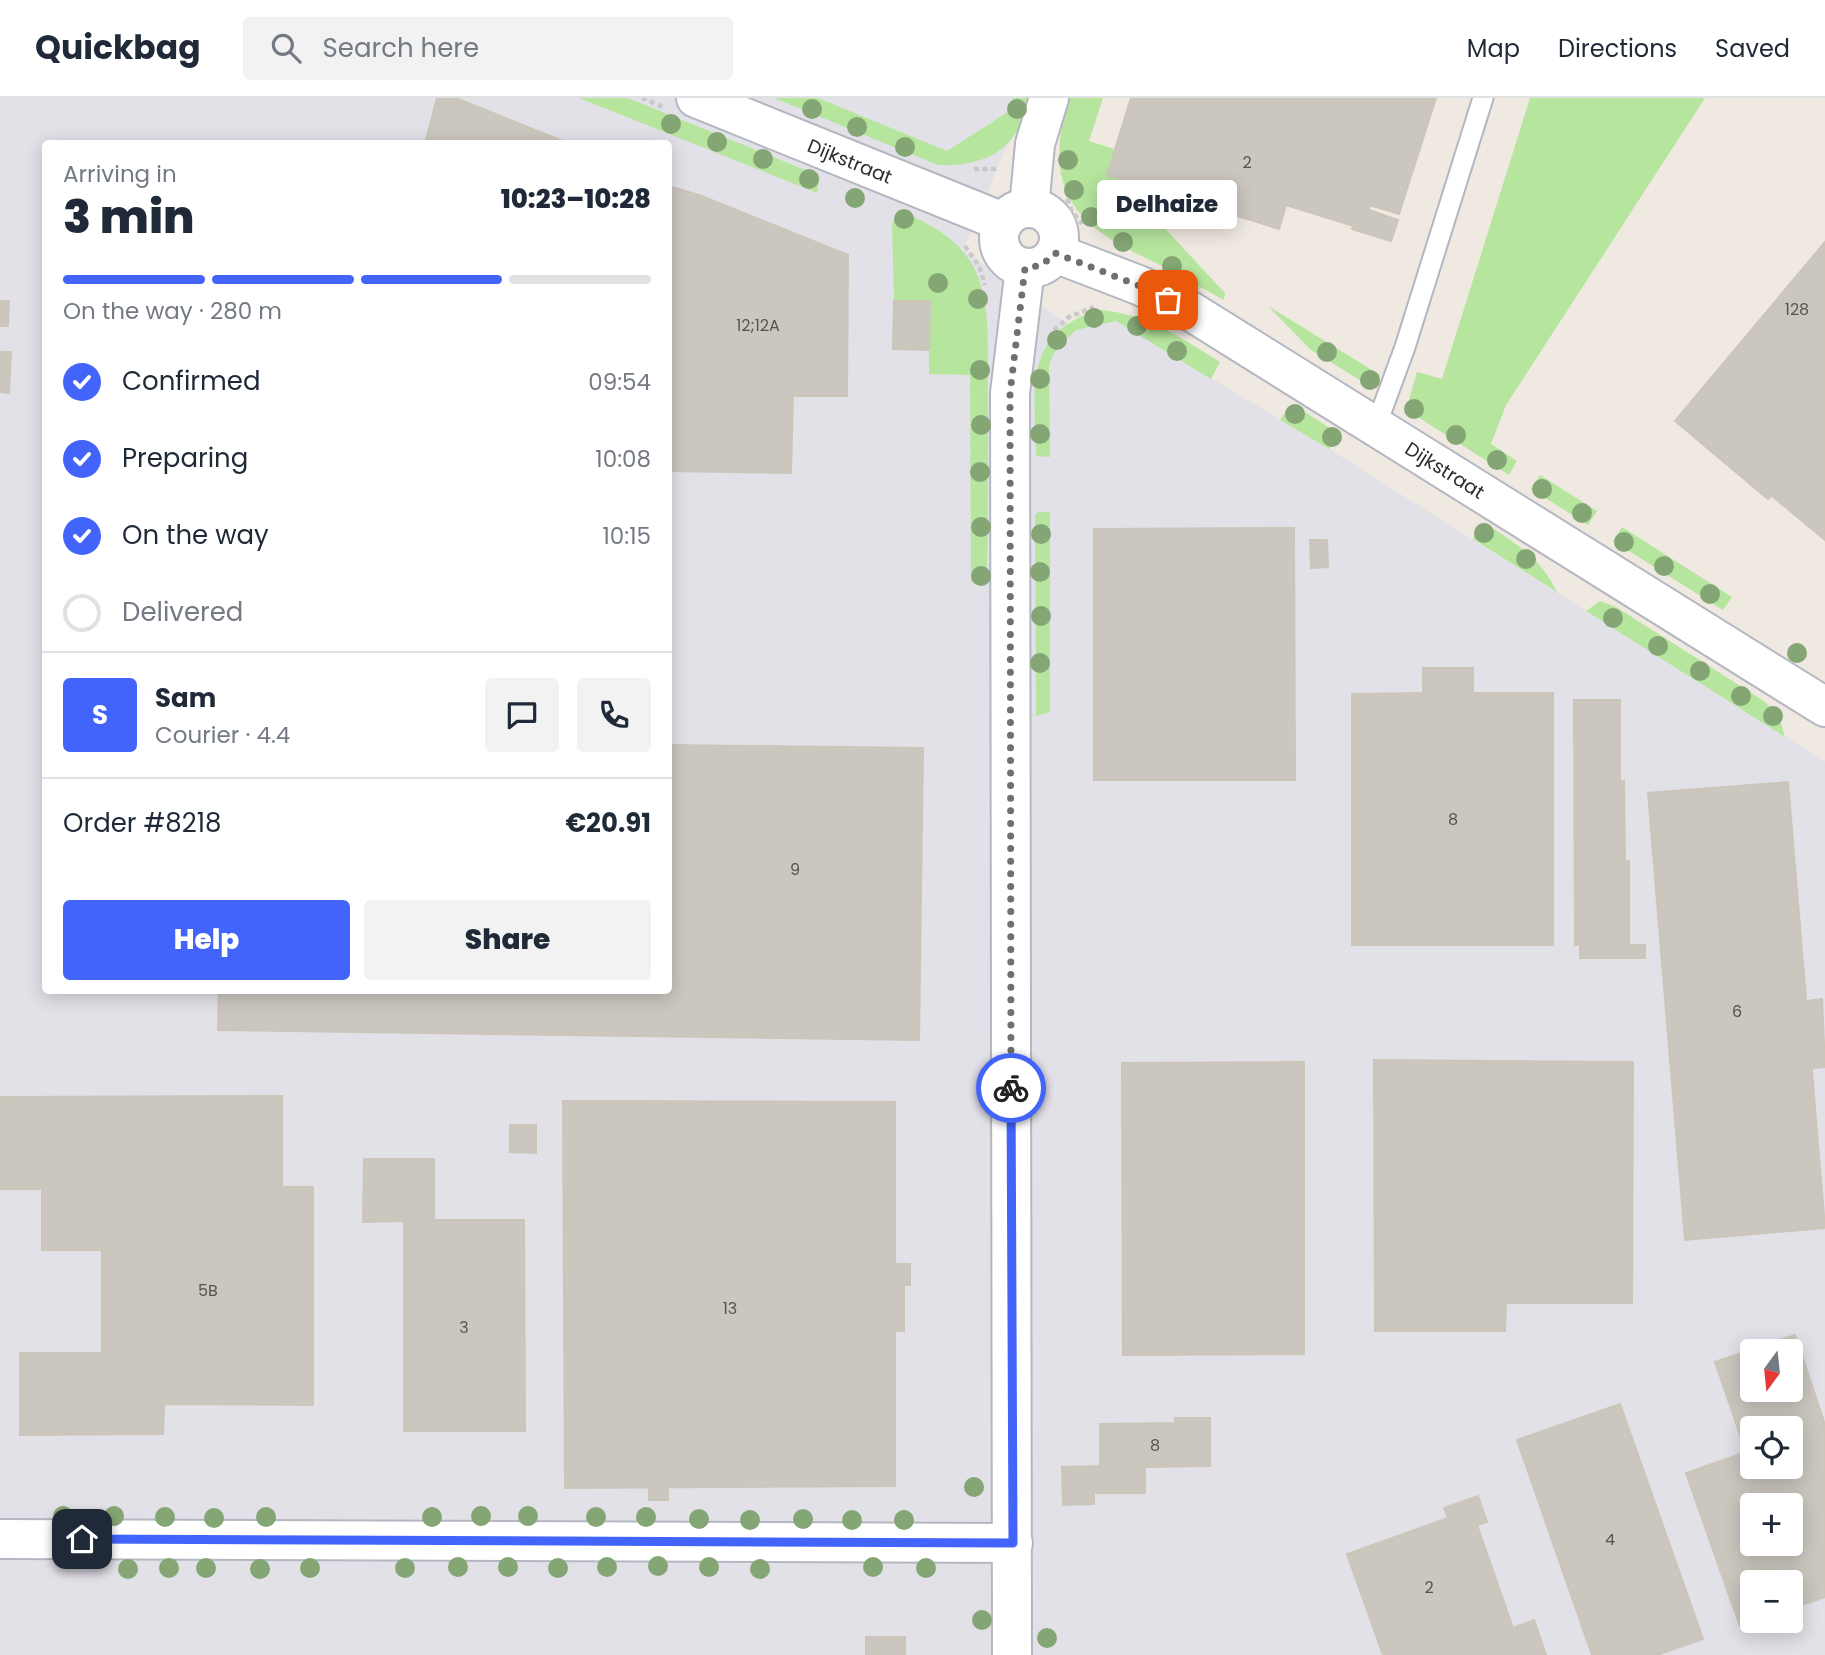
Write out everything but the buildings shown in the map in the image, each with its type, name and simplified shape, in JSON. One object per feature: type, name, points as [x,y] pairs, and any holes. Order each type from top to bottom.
[{"type":"street","points":[[1040,260],[1007,259],[1002,250],[1000,231],[1016,215],[1049,98]]},
{"type":"street","name":"Dijkstraat","points":[[681,103],[1016,215]]},
{"type":"street","points":[[1012,1655],[1010,393],[1040,260],[1059,239],[1054,222],[1048,214],[1016,215]]},
{"type":"street","name":"Dijkstraat","points":[[1040,260],[1140,286],[1192,312],[1825,707]]},
{"type":"street","points":[[0,1539],[1013,1543]]},
{"type":"lane","points":[[1376,426],[1405,346],[1483,98]]},
{"type":"path","points":[[642,98],[681,103]]},
{"type":"path","points":[[962,243],[979,266],[986,289]]},
{"type":"path","points":[[1052,331],[1069,317],[1098,306]]},
{"type":"shaded area","points":[[0,98],[1033,98],[1028,113],[1005,150],[963,250],[1076,330],[1116,321],[1329,449],[1825,761],[1825,1655],[0,1655]]},
{"type":"green space","points":[[579,98],[628,98],[820,176],[817,193]]},
{"type":"green space","points":[[774,98],[818,98],[947,151],[1008,112],[1013,98],[1033,98],[1019,129],[999,151],[973,162],[938,165]]},
{"type":"green space","points":[[1070,98],[1103,98],[1089,141],[1114,149],[1107,175],[1118,178],[1225,293],[1224,300],[1118,244],[1085,219],[1073,204],[1064,186],[1060,165],[1061,135]]},
{"type":"green space","points":[[1530,98],[1705,98],[1506,405],[1491,444],[1517,461],[1509,475],[1410,412],[1407,407],[1417,372],[1442,379]]},
{"type":"green space","points":[[899,210],[933,227],[962,250],[970,260],[981,286],[987,317],[988,351],[987,580],[971,582],[970,375],[929,374],[929,350],[894,301],[892,224]]},
{"type":"green space","points":[[1268,306],[1380,375],[1375,386],[1368,385],[1311,350]]},
{"type":"green space","points":[[1099,310],[1147,321],[1220,362],[1211,379],[1116,321],[1076,330],[1054,353],[1049,365],[1050,457],[1036,456],[1035,387],[1038,367],[1045,349],[1057,333],[1074,320]]},
{"type":"green space","points":[[1294,405],[1339,434],[1329,449],[1280,420],[1288,408]]},
{"type":"green space","points":[[1540,475],[1597,511],[1588,525],[1531,489]]},
{"type":"green space","points":[[1038,512],[1050,512],[1050,712],[1036,716],[1035,516]]},
{"type":"green space","points":[[1479,524],[1486,524],[1527,552],[1543,569],[1557,592],[1473,539]]},
{"type":"green space","points":[[1622,527],[1732,597],[1723,610],[1613,541]]},
{"type":"green space","points":[[1600,601],[1616,607],[1764,701],[1779,716],[1785,737],[1586,611]]},
{"type":"way so far","points":[[1011,1088],[1010,393],[1025,268],[1042,265],[1055,253],[1140,286],[1168,300]]},
{"type":"place","name":"Delhaize","points":[[1168,300]]},
{"type":"route","points":[[82,1539],[1013,1543],[1011,1088]]}]
